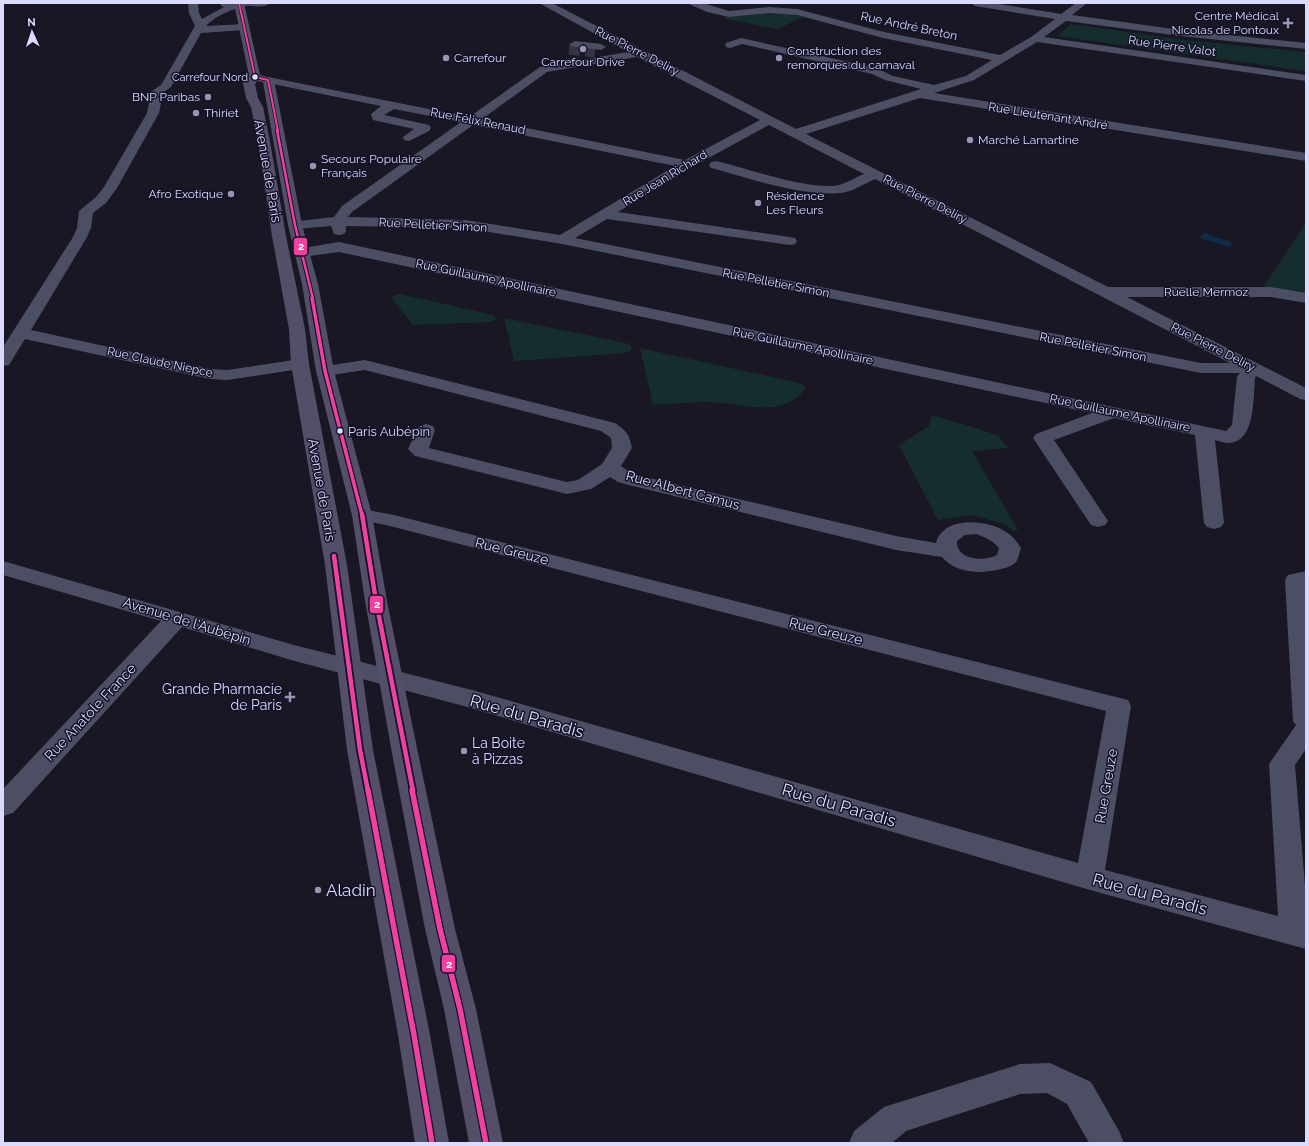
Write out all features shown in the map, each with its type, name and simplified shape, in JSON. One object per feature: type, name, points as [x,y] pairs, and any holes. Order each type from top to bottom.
[{"type":"main road","name":"Avenue de Paris","points":[[240,4],[244,27],[262,79],[310,284],[325,372],[362,515],[371,673],[360,750],[432,1143]]},
{"type":"main road","name":"Avenue de Paris","points":[[262,79],[250,83],[252,98],[257,107],[266,147],[279,236],[297,329],[300,364],[336,565],[371,673],[440,929],[460,1009],[486,1143]]},
{"type":"street","points":[[193,3],[198,28]]},
{"type":"street","points":[[217,3],[265,3]]},
{"type":"street","name":"Rue Pierre Deliry","points":[[544,3],[1306,395]]},
{"type":"street","name":"Rue André Breton","points":[[694,3],[711,10],[729,14],[769,10],[796,12],[883,35],[1002,59]]},
{"type":"street","points":[[975,3],[1063,18],[1306,46]]},
{"type":"street","points":[[919,94],[970,78],[1035,39],[1082,3]]},
{"type":"street","points":[[3,361],[22,333],[80,237],[84,228],[86,211],[101,200],[110,188],[153,112],[155,103],[152,95],[165,86],[169,81],[198,28],[207,18],[240,4]]},
{"type":"street","points":[[198,28],[244,27]]},
{"type":"street","name":"Rue Pierre Valot","points":[[1035,39],[1306,78]]},
{"type":"street","points":[[730,45],[742,41],[876,71],[889,78],[935,89]]},
{"type":"street","points":[[574,44],[601,47],[582,63]]},
{"type":"street","points":[[340,247],[338,221],[347,209],[544,69],[639,53]]},
{"type":"street","name":"Rue Félix Renaud","points":[[262,79],[399,105],[687,164]]},
{"type":"street","name":"Rue Lieutenant André","points":[[795,133],[919,94],[1306,157]]},
{"type":"street","points":[[399,105],[377,114],[377,117],[425,128],[409,137]]},
{"type":"street","name":"Rue Jean Richard","points":[[562,240],[687,164],[770,119]]},
{"type":"street","points":[[716,165],[817,189],[841,189],[875,174]]},
{"type":"street","points":[[604,214],[790,241]]},
{"type":"street","name":"Rue Pelletier Simon","points":[[295,225],[338,221],[465,224],[562,240],[1202,368],[1254,368]]},
{"type":"street","name":"Rue Guillaume Apollinaire","points":[[302,252],[340,247],[1229,437],[1237,432],[1240,426],[1246,377],[1254,368]]},
{"type":"street","name":"Ruelle Mermoz","points":[[1106,292],[1271,292],[1306,298]]},
{"type":"street","name":"Rue Claude Niepce","points":[[22,333],[210,374],[227,375],[300,364]]},
{"type":"street","name":"Rue Albert Camus","points":[[325,372],[365,365],[608,427],[620,436],[622,448],[610,468],[626,478],[896,543],[949,552]]},
{"type":"street","points":[[1098,521],[1043,438],[1113,412]]},
{"type":"street","points":[[426,430],[418,449],[422,452],[567,488],[584,485],[610,468]]},
{"type":"street","points":[[1204,431],[1214,523]]},
{"type":"street","name":"Rue Greuze","points":[[362,515],[402,523],[1119,706],[1090,878]]},
{"type":"street","name":"Avenue de l'Aubépin","points":[[3,568],[291,652],[371,673]]},
{"type":"street","points":[[1306,578],[1296,580],[1306,721]]},
{"type":"street","name":"Rue Anatole France","points":[[3,806],[177,618]]},
{"type":"street","name":"Rue du Paradis","points":[[371,673],[472,699],[1090,878],[1300,934]]},
{"type":"street","points":[[1300,934],[1298,871],[1282,764],[1306,730]]},
{"type":"street","points":[[866,1143],[896,1118],[1020,1079],[1050,1078],[1079,1093],[1107,1143]]},
{"type":"green space","points":[[749,12],[783,12],[804,17],[777,29],[722,18]]},
{"type":"green space","points":[[1071,24],[1184,40],[1306,52],[1306,71],[1057,36]]},
{"type":"green space","points":[[1306,223],[1306,294],[1263,288]]},
{"type":"green space","points":[[401,294],[493,315],[497,319],[491,322],[413,325],[392,299],[393,296]]},
{"type":"green space","points":[[504,318],[630,344],[632,350],[626,353],[514,361]]},
{"type":"green space","points":[[640,348],[799,383],[805,386],[800,395],[789,402],[778,406],[756,407],[709,402],[653,405]]},
{"type":"green space","points":[[932,415],[999,436],[1008,448],[972,451],[1018,530],[1013,531],[1004,524],[972,515],[938,520],[899,445],[929,426]]},
{"type":"water","points":[[1205,233],[1234,243],[1228,247],[1198,237]]},
{"type":"tunnel","points":[[569,49],[595,52]]},
{"type":"transit line","name":"2","points":[[239,3],[255,77]]},
{"type":"transit line","name":"2","points":[[255,77],[268,80],[295,225],[310,284],[325,371],[362,515],[376,601],[405,753],[440,929],[460,1009],[486,1143]]},
{"type":"transit line","name":"2","points":[[334,556],[360,750],[414,1035],[432,1143]]},
{"type":"place","name":"Centre Médical Nicolas de Pontoux","points":[[1288,23]]},
{"type":"place","name":"Carrefour Drive","points":[[583,49]]},
{"type":"place","name":"Carrefour","points":[[446,58]]},
{"type":"place","name":"Construction des remorques du carnaval","points":[[779,58]]},
{"type":"place","name":"Carrefour Nord","points":[[255,77]]},
{"type":"place","name":"BNP Paribas","points":[[208,97]]},
{"type":"place","name":"Thiriet","points":[[196,113]]},
{"type":"place","name":"Marché Lamartine","points":[[970,140]]},
{"type":"place","name":"Secours Populaire Français","points":[[313,166]]},
{"type":"place","name":"Afro Exotique","points":[[231,194]]},
{"type":"place","name":"Résidence Les Fleurs","points":[[758,203]]},
{"type":"place","name":"Paris Aubépin","points":[[340,431]]},
{"type":"place","name":"Grande Pharmacie de Paris","points":[[290,697]]},
{"type":"place","name":"La Boite à Pizzas","points":[[464,751]]},
{"type":"place","name":"Aladin","points":[[318,890]]}]
